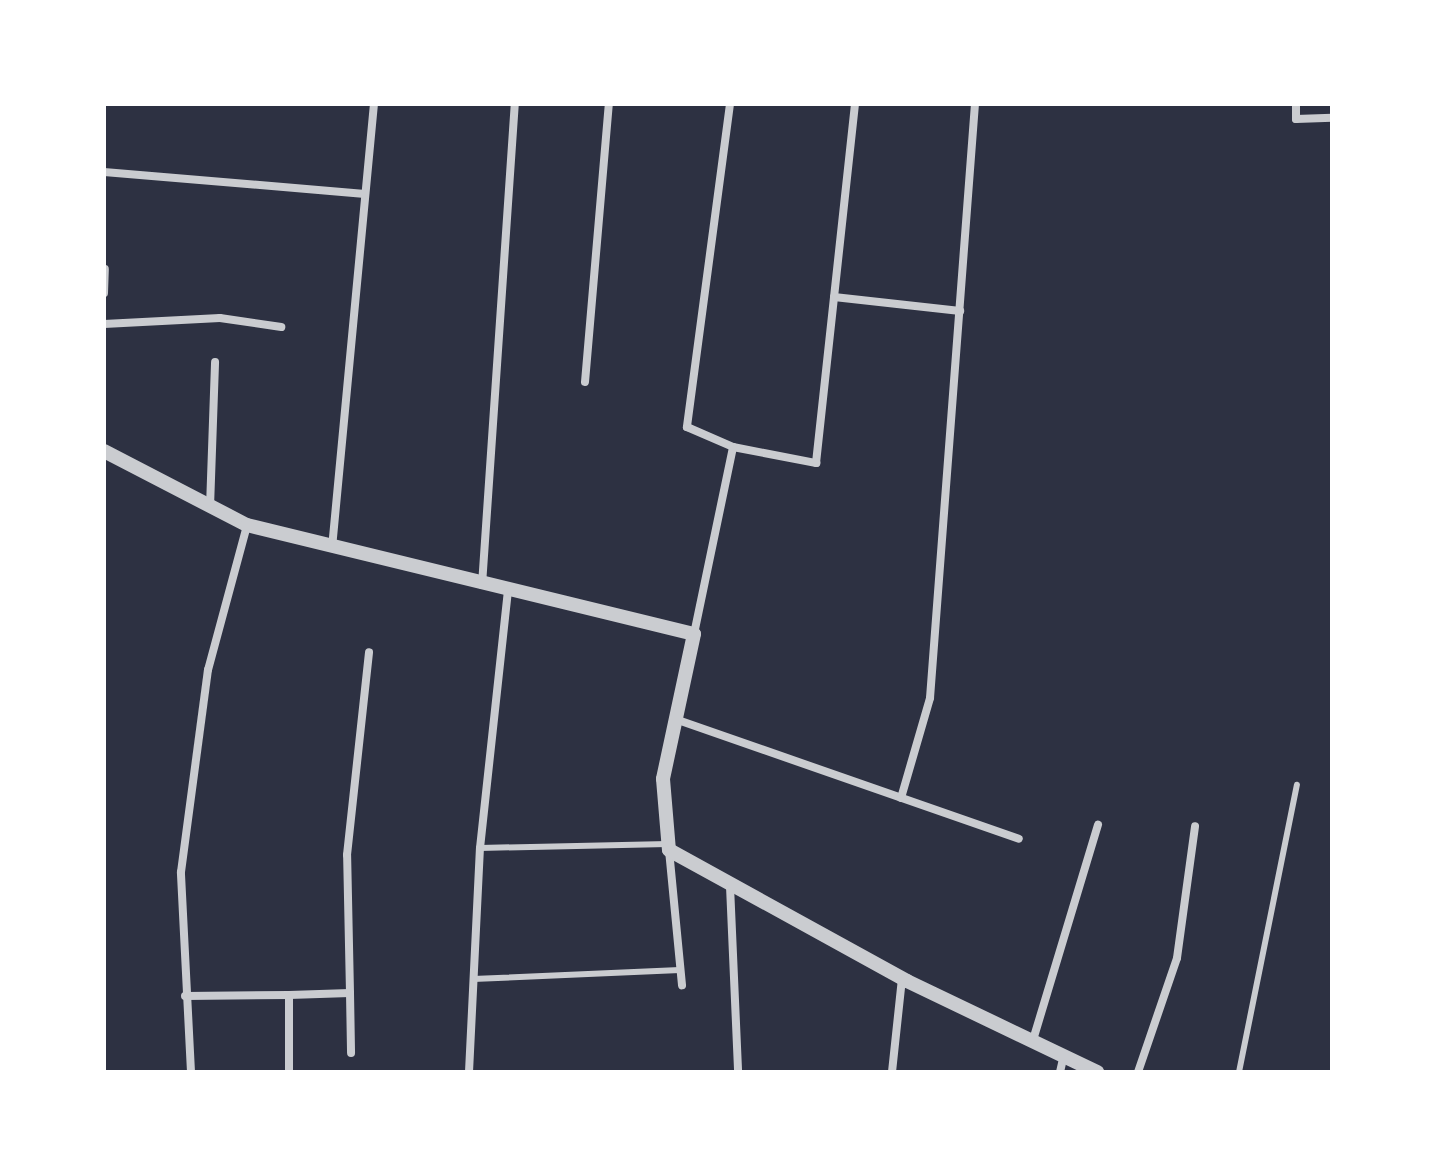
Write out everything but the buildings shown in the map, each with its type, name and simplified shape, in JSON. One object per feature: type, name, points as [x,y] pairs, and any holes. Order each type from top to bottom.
[{"type":"street","points":[[331,549],[374,104]]},
{"type":"street","points":[[482,585],[515,104]]},
{"type":"street","points":[[585,382],[609,104]]},
{"type":"street","points":[[730,104],[687,427],[733,447],[816,463],[855,104]]},
{"type":"street","points":[[901,798],[930,698],[975,104]]},
{"type":"street","points":[[1296,104],[1296,119],[1332,118]]},
{"type":"street","points":[[104,172],[365,194]]},
{"type":"street","points":[[104,293],[105,269]]},
{"type":"street","points":[[834,297],[960,311]]},
{"type":"street","points":[[104,324],[220,318],[281,327]]},
{"type":"street","points":[[210,508],[215,362]]},
{"type":"street","points":[[682,985],[663,779],[671,718],[694,634],[733,447]]},
{"type":"street","points":[[104,451],[247,525],[331,549],[694,634]]},
{"type":"street","points":[[191,1072],[181,872],[208,670],[247,525]]},
{"type":"street","points":[[469,1072],[480,848],[508,591]]},
{"type":"street","points":[[351,1053],[347,855],[369,652]]},
{"type":"street","points":[[671,718],[1019,839]]},
{"type":"street","points":[[1033,1040],[1098,825]]},
{"type":"street","points":[[1138,1072],[1177,958],[1195,826]]},
{"type":"street","points":[[668,847],[730,886],[902,978],[1097,1072]]},
{"type":"street","points":[[730,886],[738,1072]]},
{"type":"street","points":[[892,1072],[902,978]]},
{"type":"street","points":[[185,996],[350,993]]},
{"type":"street","points":[[289,995],[289,1072]]},
{"type":"street","points":[[1060,1072],[1064,1055]]},
{"type":"lane","points":[[1239,1072],[1297,785]]},
{"type":"lane","points":[[480,848],[668,847]]},
{"type":"lane","points":[[473,979],[680,970]]}]
